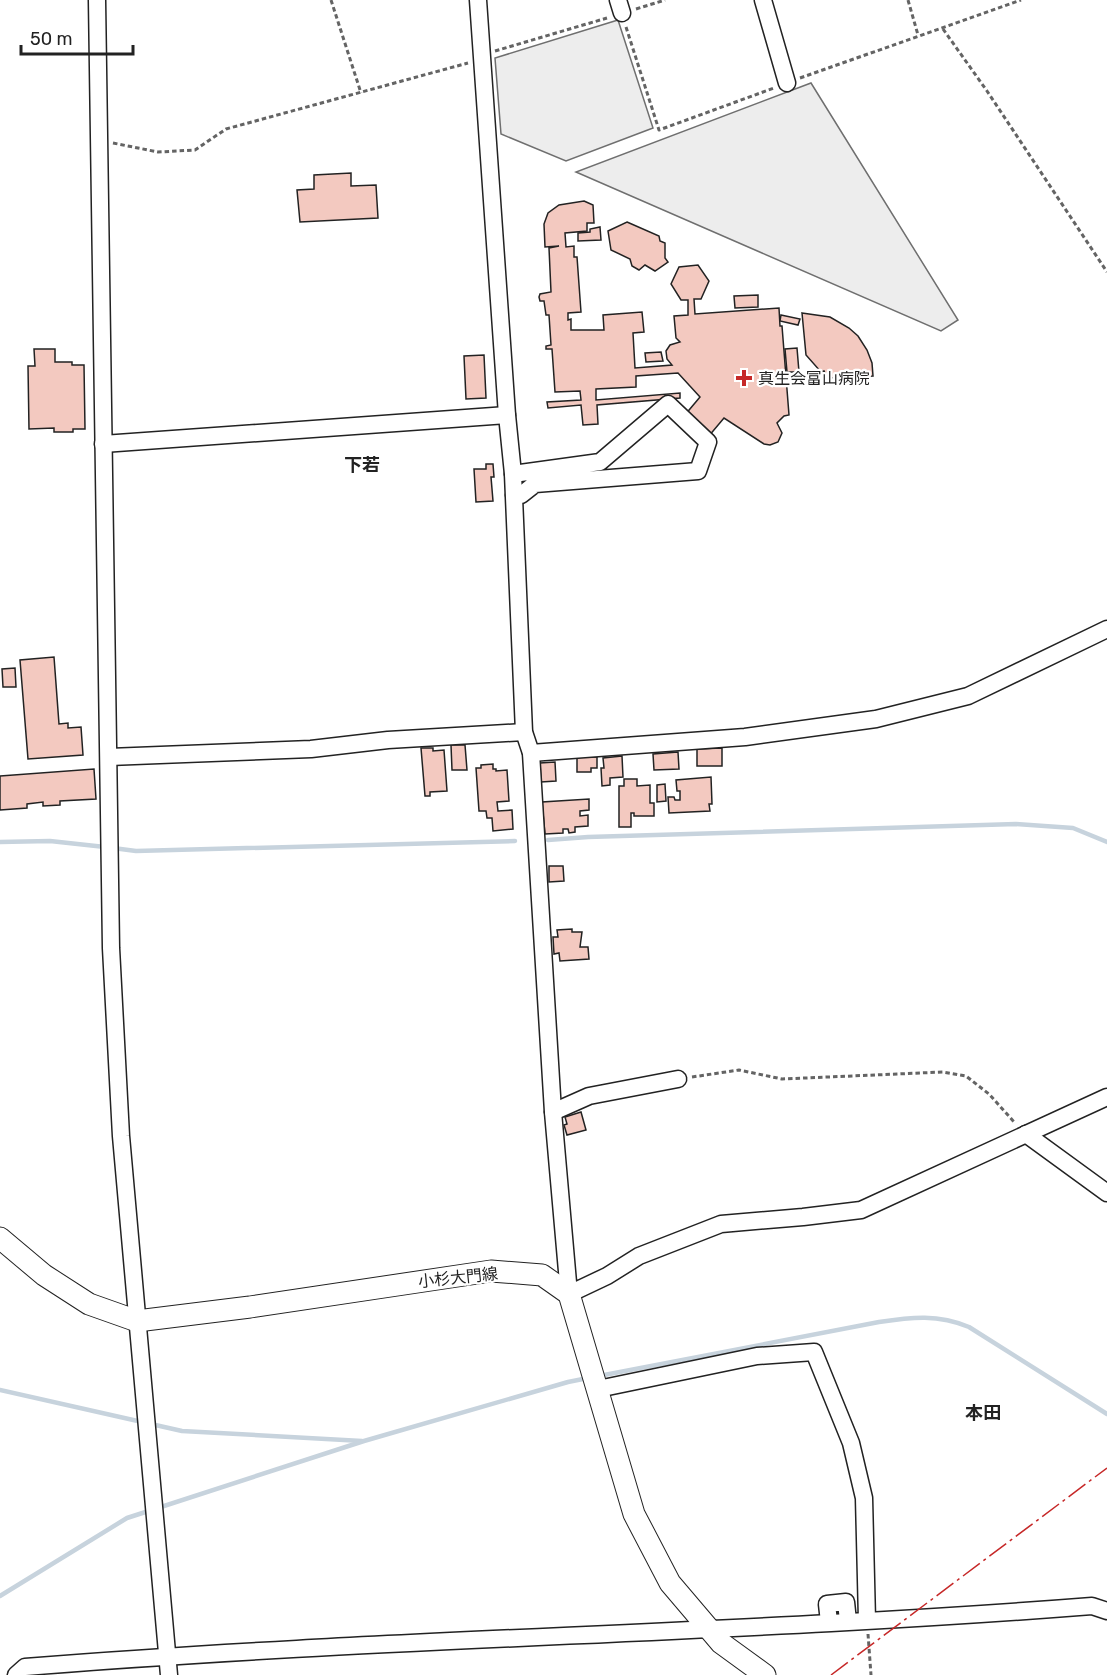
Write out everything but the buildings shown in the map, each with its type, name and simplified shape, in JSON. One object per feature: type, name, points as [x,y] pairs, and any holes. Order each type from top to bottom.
[{"type":"main road","name":"小杉大門線","points":[[0,1238],[44,1275],[89,1304],[137,1321],[250,1307],[491,1271],[542,1275],[569,1294]]},
{"type":"main road","points":[[569,1294],[634,1514],[670,1583],[721,1643],[765,1675]]},
{"type":"street","points":[[97,0],[111,948],[121,1136],[169,1675]]},
{"type":"street","points":[[478,0],[513,474],[524,732],[531,753],[553,1112],[569,1294],[607,1276],[639,1256],[721,1224],[861,1210],[1107,1097]]},
{"type":"street","points":[[763,0],[787,83]]},
{"type":"street","points":[[513,474],[600,462],[668,404],[708,442],[698,471],[535,484],[521,495],[514,495]]},
{"type":"street","points":[[103,444],[507,415]]},
{"type":"street","points":[[531,753],[745,737],[876,719],[968,696],[1107,629]]},
{"type":"street","points":[[109,758],[311,749],[388,740],[524,732]]},
{"type":"street","points":[[553,1112],[589,1096],[678,1079]]},
{"type":"street","points":[[1026,1134],[1107,1193]]},
{"type":"street","points":[[598,1389],[757,1356],[814,1352],[851,1443],[864,1498],[867,1620]]},
{"type":"street","points":[[16,1675],[25,1667],[167,1655],[867,1620],[1092,1606],[1107,1611]]},
{"type":"path","points":[[331,0],[361,93]]},
{"type":"path","points":[[99,140],[158,152],[195,150],[226,129],[361,93],[482,57],[620,7],[665,0]]},
{"type":"path","points":[[908,0],[918,35]]},
{"type":"path","points":[[620,7],[659,130],[918,35],[943,29],[1021,0]]},
{"type":"path","points":[[943,29],[1107,272]]},
{"type":"path","points":[[678,1079],[739,1070],[782,1079],[943,1072],[966,1076],[989,1094],[1026,1134]]},
{"type":"path","points":[[867,1620],[871,1675]]},
{"type":"shaded area","points":[[618,20],[653,128],[566,161],[501,134],[495,58]]},
{"type":"shaded area","points":[[811,83],[958,320],[941,331],[576,172]]},
{"type":"waterway","points":[[548,840],[1016,824],[1073,828],[1107,842]]},
{"type":"waterway","points":[[0,842],[50,841],[105,847]]},
{"type":"waterway","points":[[113,848],[136,851],[515,841]]},
{"type":"waterway","points":[[599,1376],[879,1322],[936,1318],[969,1327],[1107,1414]]},
{"type":"waterway","points":[[0,1596],[127,1518],[364,1441],[588,1378]]},
{"type":"waterway","points":[[0,1390],[182,1431],[362,1441]]},
{"type":"power","points":[[831,1675],[1107,1468]]},
{"type":"place","name":"真生会富山病院","points":[[744,378]]},
{"type":"district","name":"下若","points":[[362,465]]},
{"type":"district","name":"本田","points":[[983,1413]]}]
